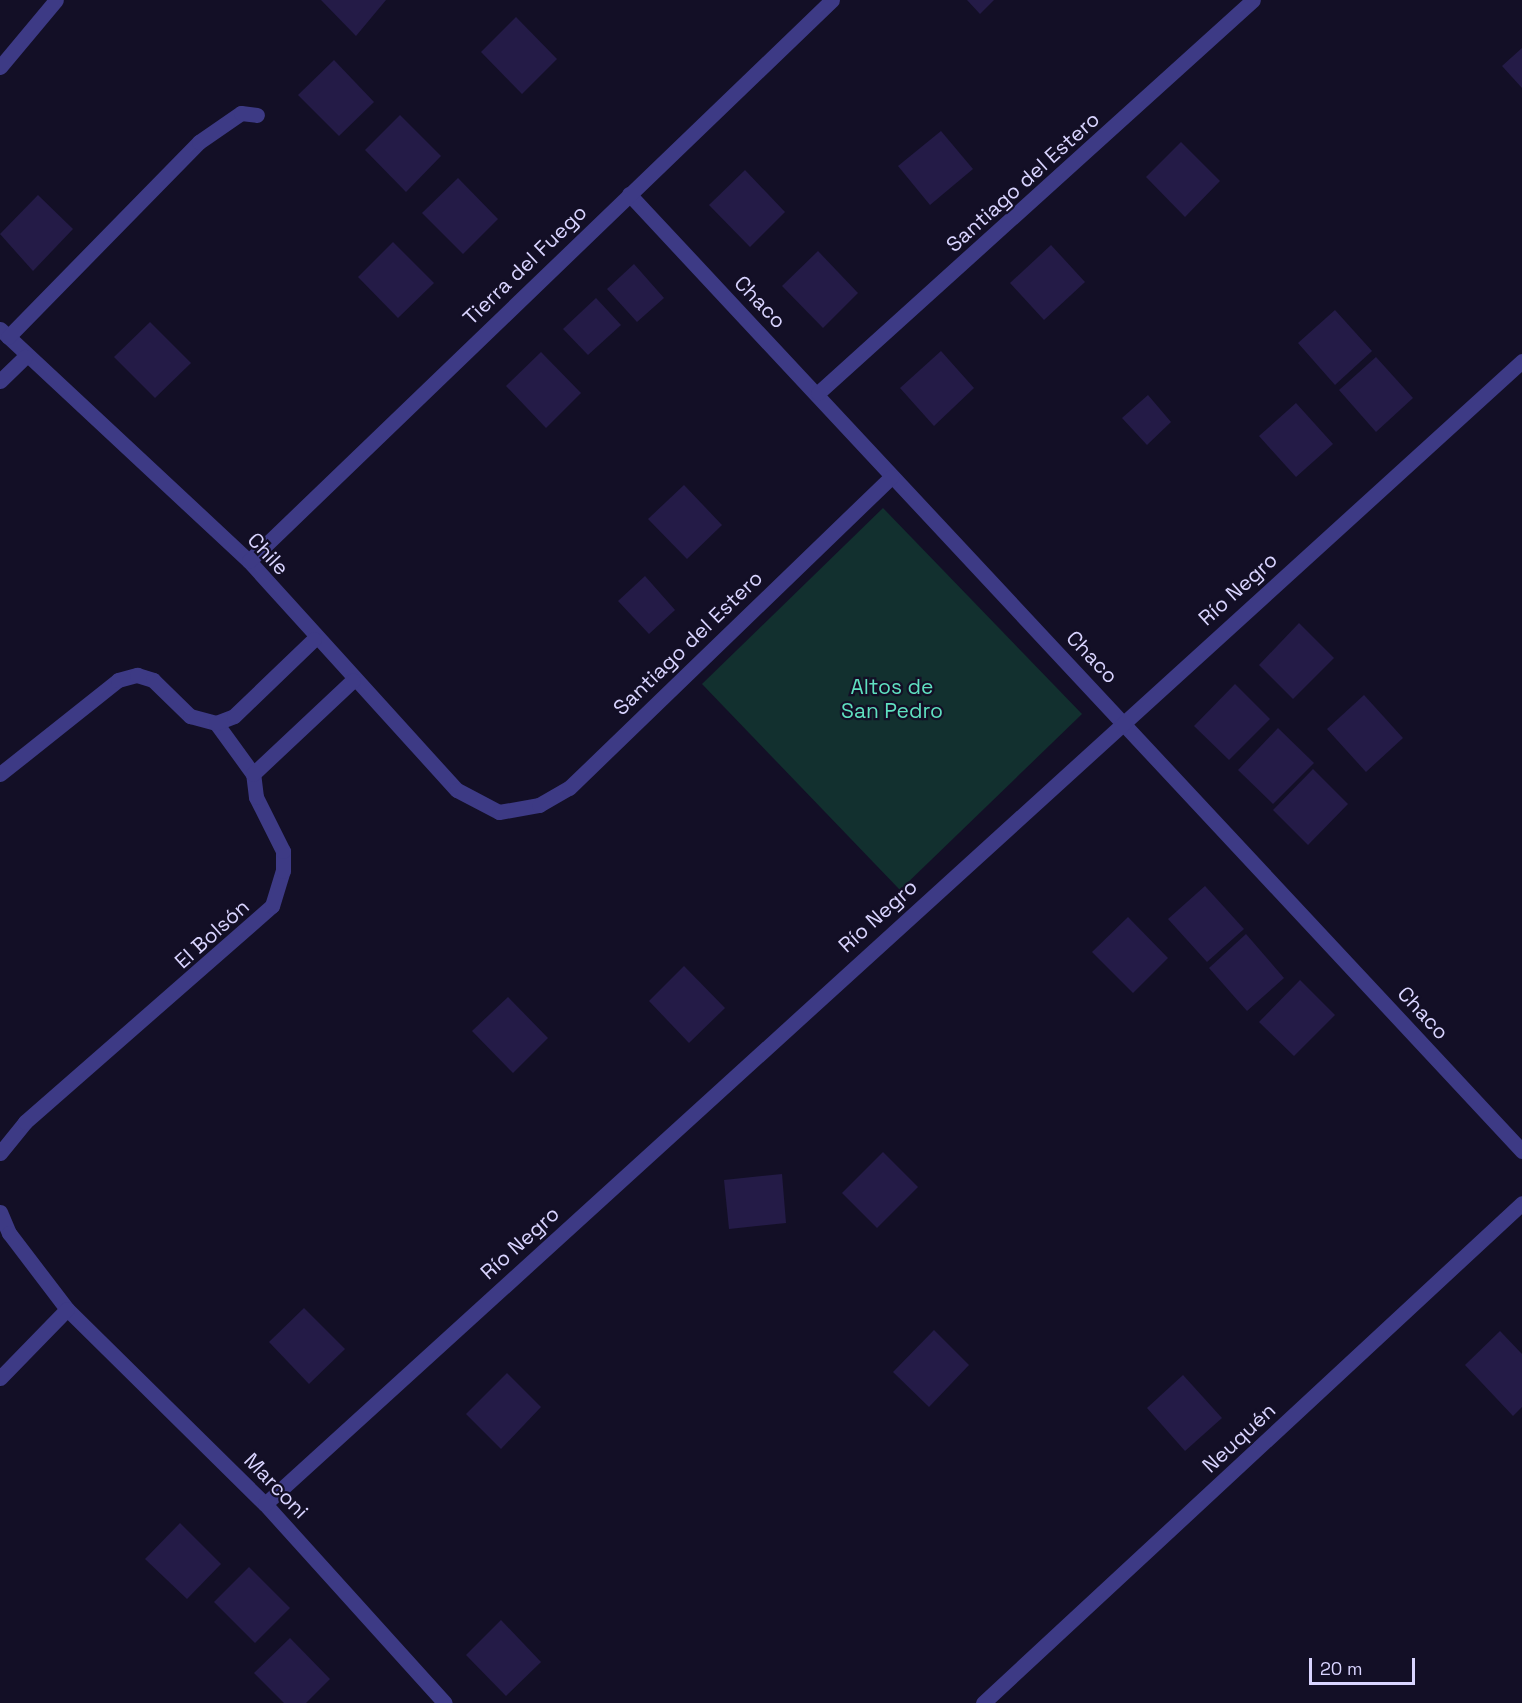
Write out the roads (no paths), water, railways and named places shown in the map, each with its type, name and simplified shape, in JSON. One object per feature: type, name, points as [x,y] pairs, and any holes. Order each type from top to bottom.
[{"type":"street","points":[[0,67],[56,0]]},
{"type":"street","name":"Tierra del Fuego","points":[[249,561],[832,0]]},
{"type":"street","name":"Santiago del Estero","points":[[818,393],[1253,0]]},
{"type":"street","points":[[4,333],[199,142],[241,113],[257,115]]},
{"type":"street","name":"Chaco","points":[[629,194],[818,393],[891,477],[1123,721],[1522,1151]]},
{"type":"street","name":"Chile","points":[[4,333],[25,357],[249,561],[314,639],[457,790],[499,812]]},
{"type":"street","points":[[0,381],[25,357]]},
{"type":"street","name":"Río Negro","points":[[266,1504],[1123,721],[1522,361]]},
{"type":"street","name":"Santiago del Estero","points":[[499,812],[539,805],[568,788],[891,477]]},
{"type":"street","points":[[0,774],[118,680],[137,675],[153,680],[190,716],[216,723],[234,716],[314,639]]},
{"type":"street","points":[[216,723],[253,774],[353,680]]},
{"type":"street","name":"El Bolsón","points":[[0,1153],[25,1122],[243,937],[272,906],[283,871],[283,851],[256,797],[253,774]]},
{"type":"street","name":"Neuquén","points":[[983,1703],[1522,1203]]},
{"type":"street","points":[[0,1212],[9,1233],[67,1308],[0,1378]]},
{"type":"street","name":"Marconi","points":[[67,1308],[266,1504],[445,1703]]},
{"type":"park label","name":"Altos de San Pedro","points":[[892,699]]}]
